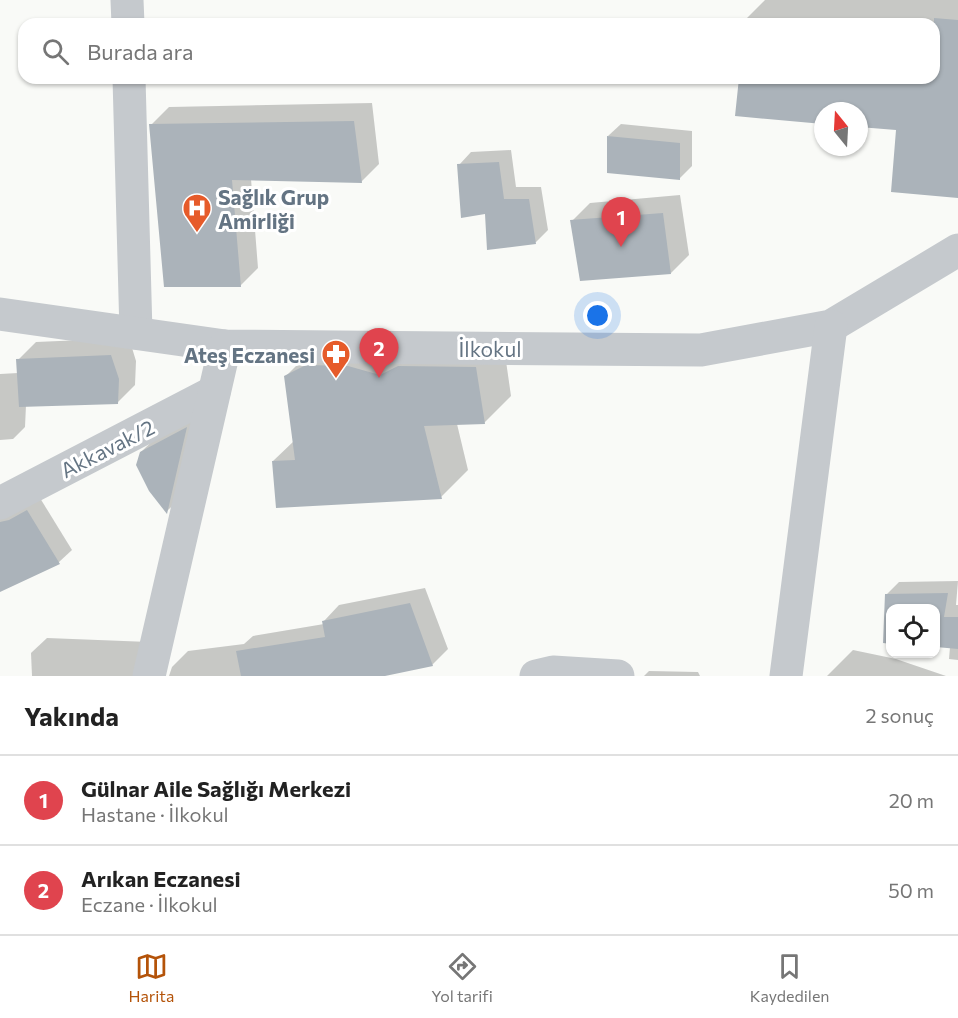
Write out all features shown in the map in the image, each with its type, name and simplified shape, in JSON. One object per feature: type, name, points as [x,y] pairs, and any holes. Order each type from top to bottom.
[{"type":"street","points":[[127,0],[128,18]]},
{"type":"street","points":[[129,84],[136,333]]},
{"type":"street","name":"İlkokul","points":[[0,314],[225,346],[701,350],[831,326],[958,250]]},
{"type":"street","points":[[786,676],[831,326]]},
{"type":"street","points":[[148,676],[225,346]]},
{"type":"street","name":"Akkavak/2","points":[[0,503],[214,392]]},
{"type":"street","points":[[536,676],[553,672],[618,676]]},
{"type":"building","points":[[940,18],[958,20],[958,198],[891,192],[896,130],[868,128],[868,102],[814,102],[814,123],[735,116],[738,84],[940,84]]},
{"type":"building","name":"Sağlık Grup Amirliği","points":[[354,121],[362,183],[232,180],[241,287],[164,287],[149,124]]},
{"type":"building","points":[[607,136],[680,143],[680,180],[607,173]]},
{"type":"building","points":[[499,162],[504,199],[529,199],[536,244],[487,250],[485,214],[461,218],[457,164]]},
{"type":"building","points":[[663,213],[671,274],[580,281],[570,220]]},
{"type":"building","points":[[111,355],[119,379],[118,404],[19,407],[16,359]]},
{"type":"building","points":[[306,365],[348,366],[380,375],[398,366],[476,367],[485,424],[424,426],[442,499],[276,508],[272,461],[295,460],[284,376]]},
{"type":"building","points":[[187,427],[167,514],[149,491],[136,465],[140,452]]},
{"type":"building","points":[[27,510],[60,564],[0,592],[0,522],[9,520]]},
{"type":"building","points":[[948,593],[944,617],[958,617],[958,649],[940,647],[940,604],[886,604],[886,643],[883,643],[885,594]]},
{"type":"building","points":[[410,603],[433,666],[385,676],[241,676],[236,651],[325,637],[322,621]]},
{"type":"place","name":"Sağlık Grup Amirliği","points":[[197,234]]},
{"type":"place","name":"Gülnar Aile Sağlığı Merkezi","points":[[621,247]]},
{"type":"place","name":"Arıkan Eczanesi","points":[[379,378]]},
{"type":"place","name":"Ateş Eczanesi","points":[[336,380]]}]
